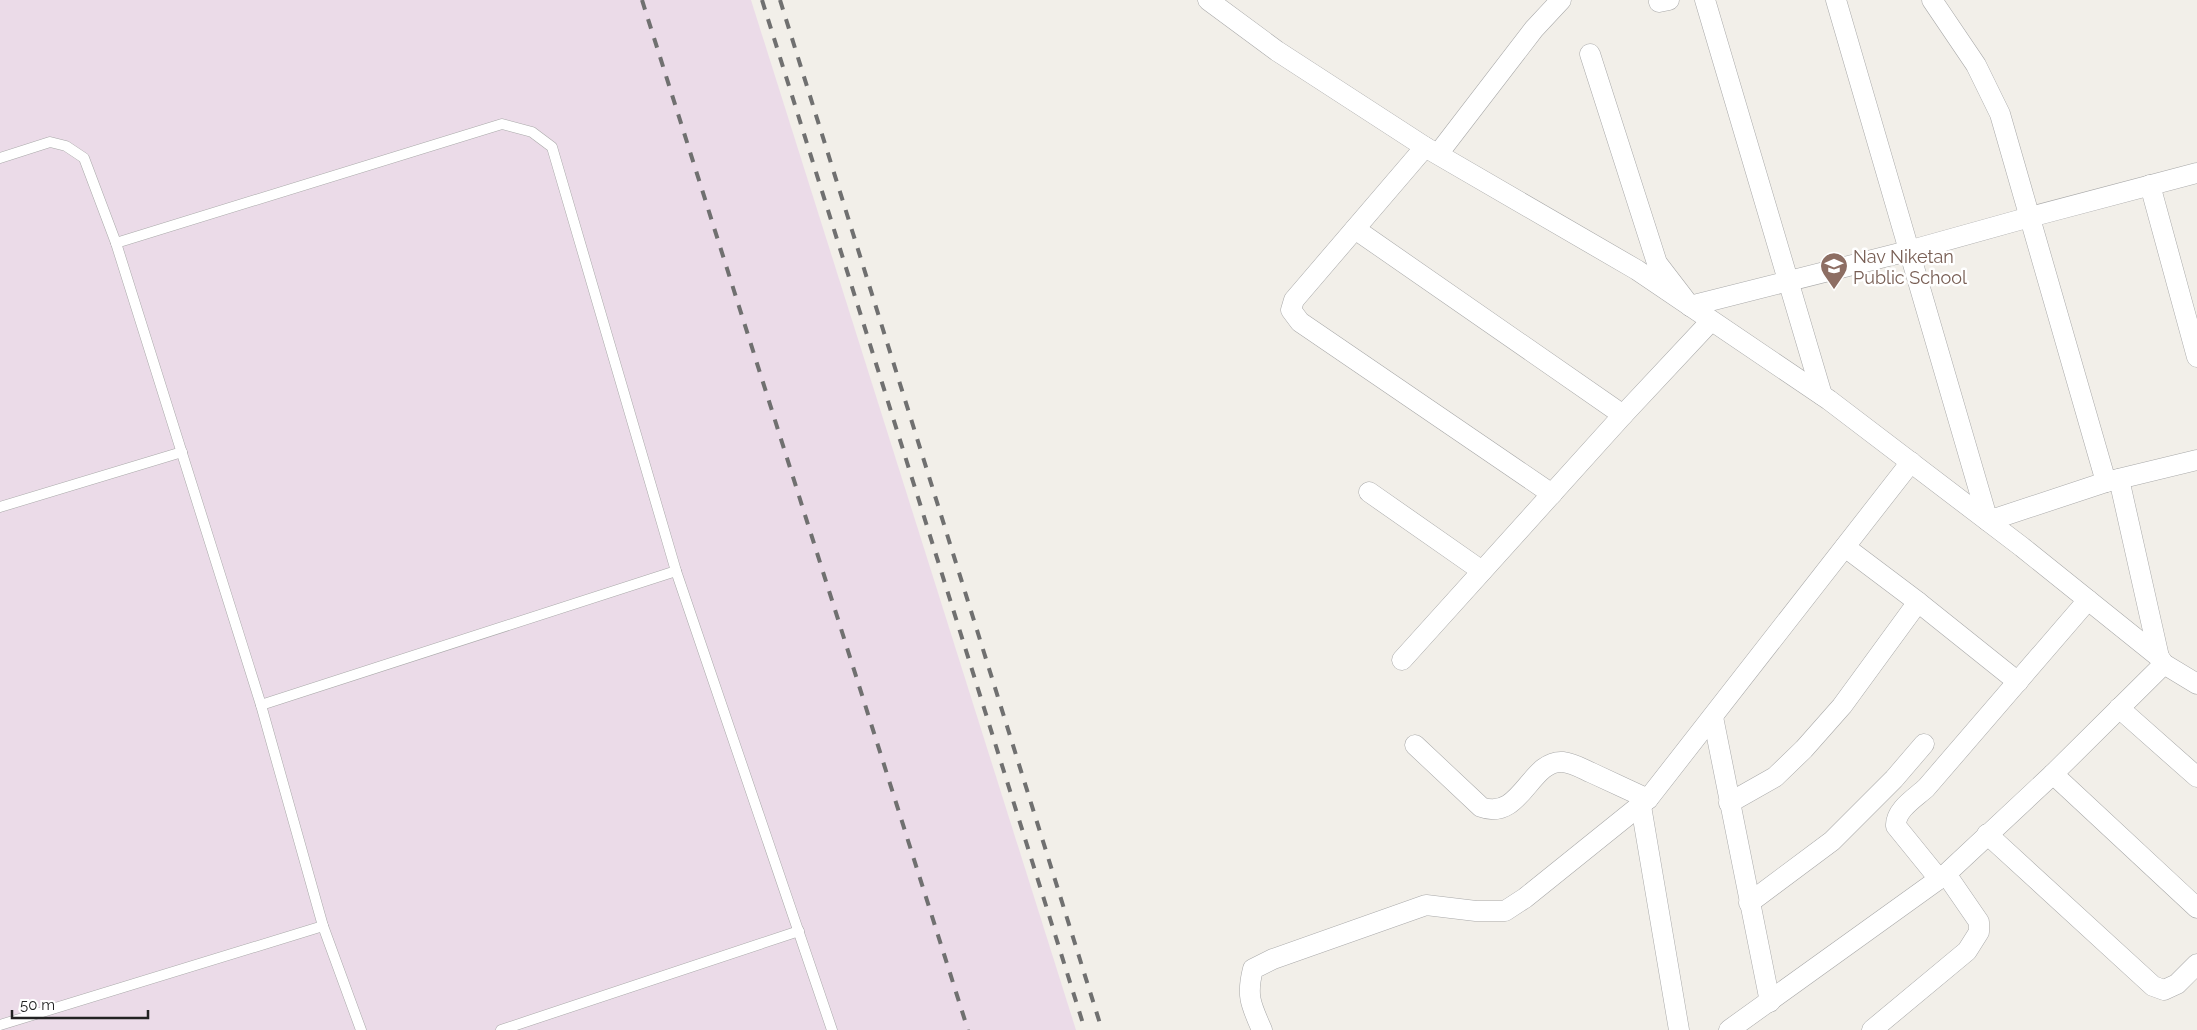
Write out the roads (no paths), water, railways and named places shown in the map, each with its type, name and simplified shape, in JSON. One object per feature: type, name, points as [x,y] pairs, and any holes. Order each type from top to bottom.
[{"type":"street","points":[[1208,0],[1277,51],[1432,150],[1637,270],[1822,396],[1988,521],[2161,661],[2197,684]]},
{"type":"street","points":[[1552,494],[1300,322],[1291,310],[1294,300],[1355,229],[1432,150],[1534,29],[1561,0]]},
{"type":"street","points":[[1705,0],[1822,396]]},
{"type":"street","points":[[1836,0],[1988,521]]},
{"type":"street","points":[[1932,0],[1976,66],[2000,114],[2112,481],[2161,661]]},
{"type":"street","points":[[1590,54],[1657,263],[1690,306]]},
{"type":"street","points":[[1690,306],[1908,251],[2197,173]]},
{"type":"street","points":[[2150,185],[2197,357]]},
{"type":"street","points":[[1355,229],[1623,415]]},
{"type":"street","points":[[1402,660],[1711,320]]},
{"type":"street","points":[[1988,521],[2112,481],[2197,460]]},
{"type":"street","points":[[1262,1030],[1253,1011],[1248,987],[1253,969],[1272,959],[1426,906],[1476,911],[1505,911],[1525,898],[1644,803],[1911,462]]},
{"type":"street","points":[[1369,492],[1482,571]]},
{"type":"street","points":[[1844,547],[1918,602],[2018,682]]},
{"type":"street","points":[[1872,1030],[1967,951],[1979,932],[1979,922],[1942,876],[1896,826],[1895,820],[1899,812],[1926,788],[2088,600]]},
{"type":"street","points":[[1729,803],[1775,777],[1804,749],[1842,706],[1918,602]]},
{"type":"street","points":[[1729,1030],[1942,876],[2053,774],[2119,708],[2161,661]]},
{"type":"street","points":[[2119,708],[2197,776]]},
{"type":"street","points":[[1712,717],[1770,1002]]},
{"type":"street","points":[[1415,744],[1481,807],[1490,810],[1501,808],[1514,800],[1547,766],[1563,762],[1644,803]]},
{"type":"street","points":[[1749,903],[1832,842],[1894,779],[1924,744]]},
{"type":"street","points":[[2053,774],[2197,908]]},
{"type":"street","points":[[1644,803],[1679,1030]]},
{"type":"street","points":[[1987,834],[2153,986],[2164,990],[2177,984],[2197,964]]},
{"type":"lane","points":[[116,243],[502,124],[532,132],[552,147],[676,572],[832,1030]]},
{"type":"lane","points":[[0,158],[50,142],[66,146],[84,158],[116,243],[261,705],[323,926],[361,1030]]},
{"type":"lane","points":[[0,507],[182,452]]},
{"type":"lane","points":[[261,705],[676,572]]},
{"type":"lane","points":[[0,1025],[323,926]]},
{"type":"lane","points":[[501,1030],[799,930]]},
{"type":"railway","points":[[642,0],[968,1030]]},
{"type":"railway","points":[[762,0],[1085,1030]]},
{"type":"railway","points":[[780,0],[1102,1030]]},
{"type":"place","name":"Nav Niketan Public School","points":[[1834,290]]}]
